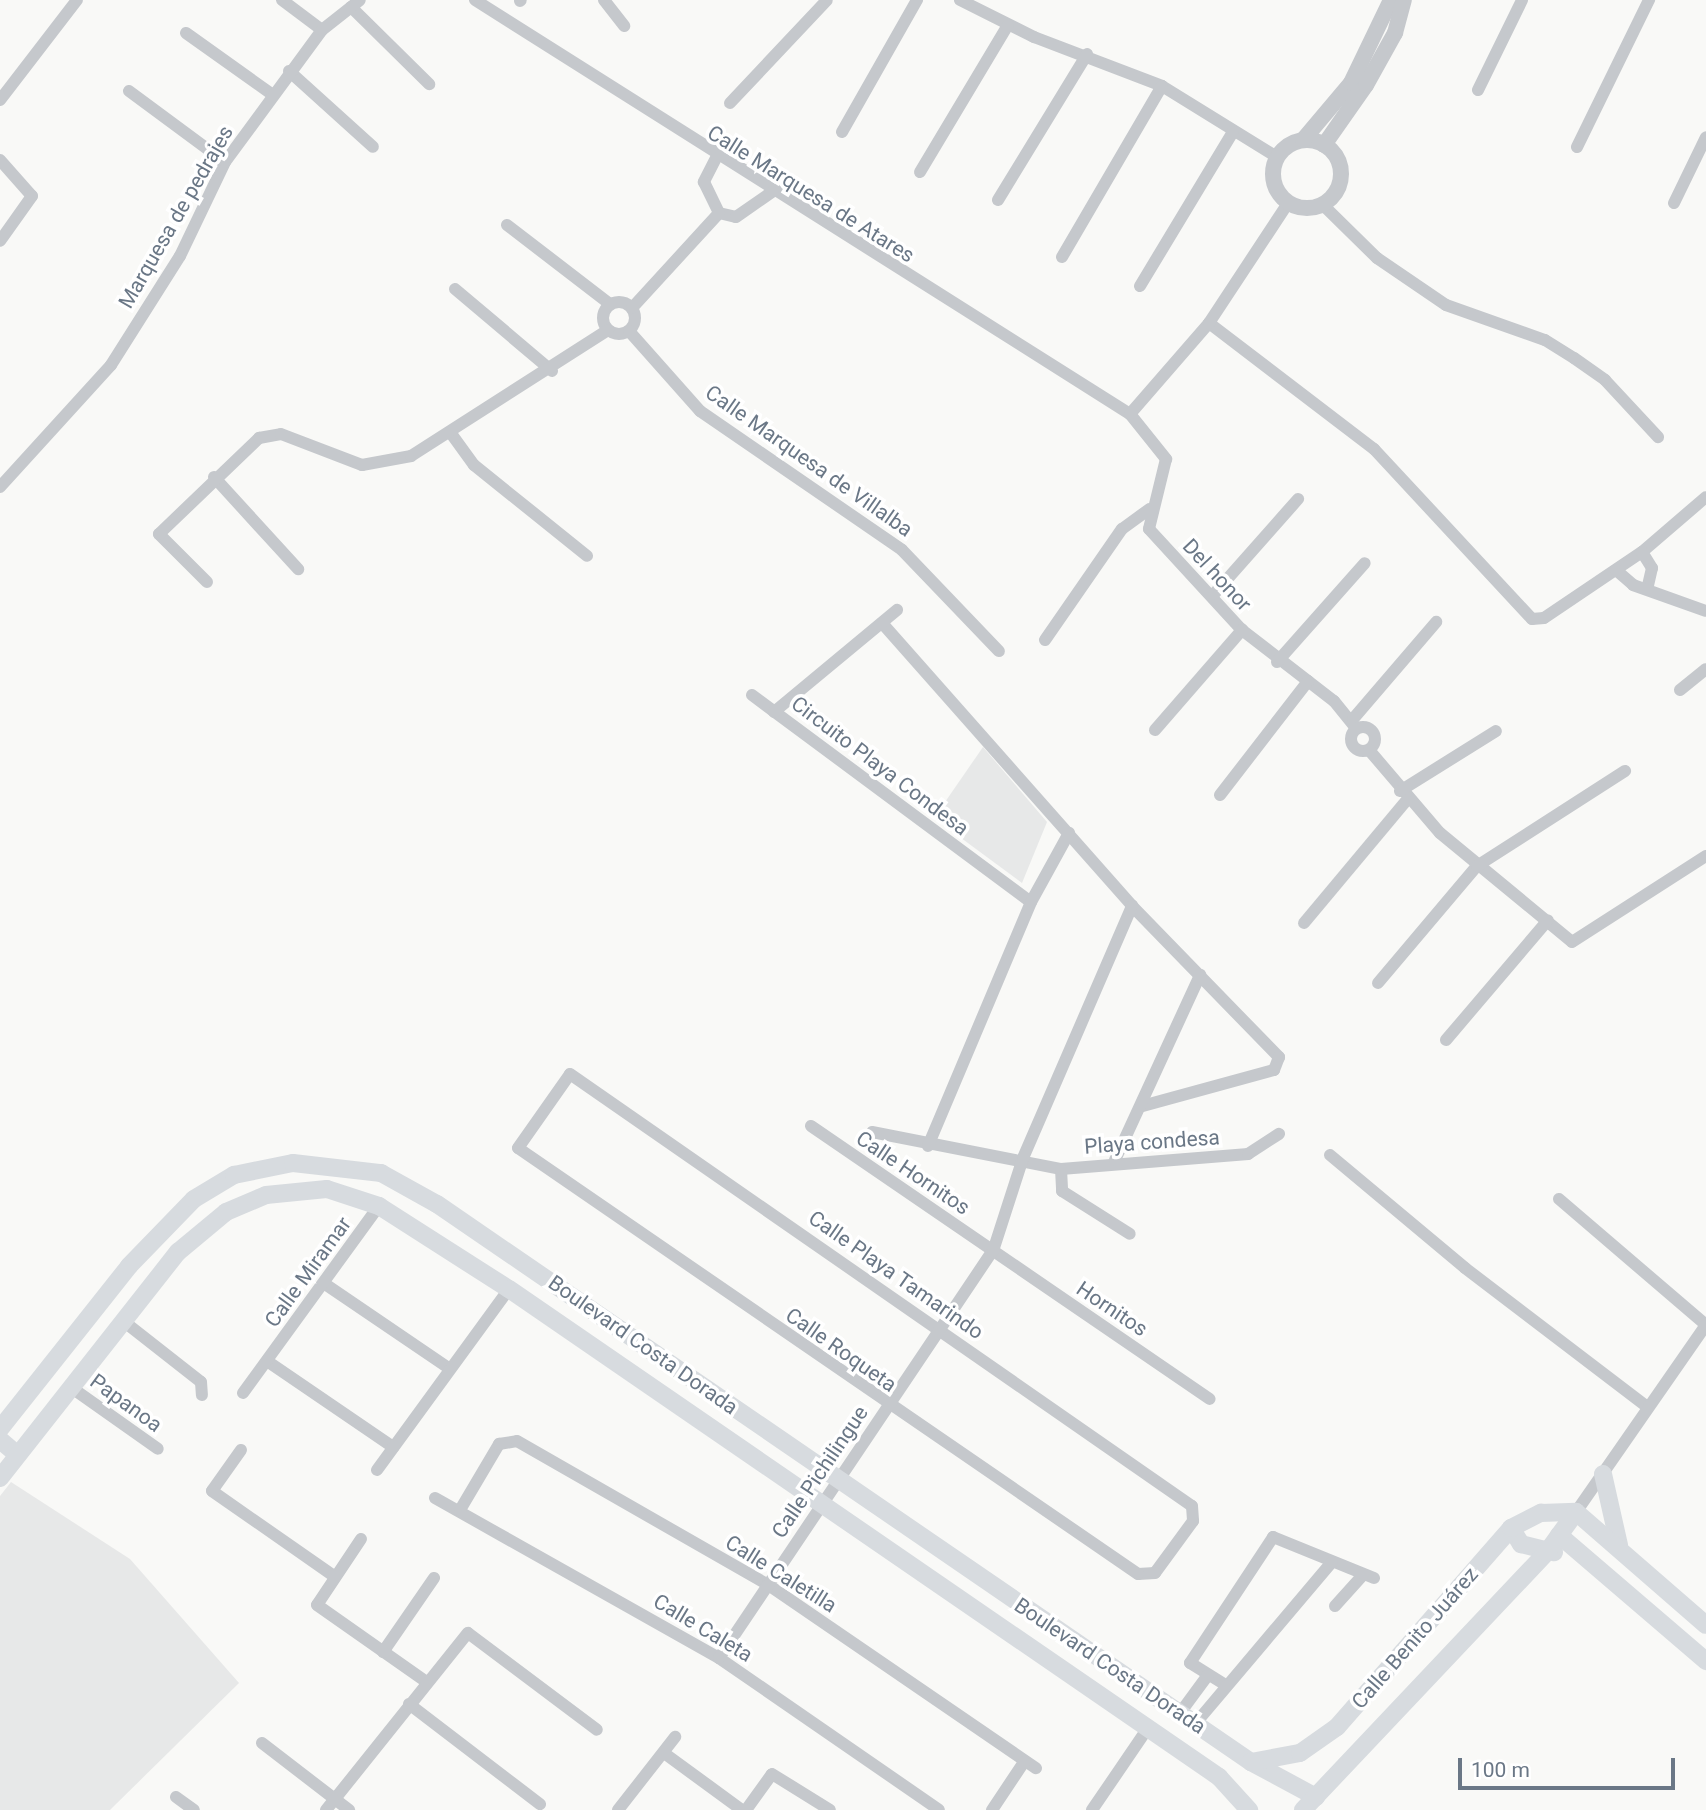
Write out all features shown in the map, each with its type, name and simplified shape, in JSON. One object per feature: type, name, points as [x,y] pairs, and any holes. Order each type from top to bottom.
[{"type":"main road","name":"Boulevard Costa Dorada","points":[[0,1429],[129,1266],[194,1199],[234,1175],[293,1163],[347,1164],[381,1173],[437,1204],[1309,1803]]},
{"type":"main road","name":"Boulevard Costa Dorada","points":[[0,1478],[178,1252],[226,1212],[266,1195],[327,1189],[379,1206],[509,1290],[1219,1777],[1249,1810]]},
{"type":"main road","points":[[0,1440],[18,1455]]},
{"type":"main road","points":[[1603,1474],[1619,1545]]},
{"type":"main road","points":[[1576,1512],[1619,1545],[1706,1625]]},
{"type":"main road","name":"Calle Benito Juárez","points":[[1251,1762],[1300,1753],[1337,1727],[1511,1528],[1541,1513],[1576,1512]]},
{"type":"main road","name":"Calle Benito Juárez","points":[[1309,1803],[1547,1552],[1576,1512]]},
{"type":"main road","points":[[1511,1528],[1521,1544],[1594,1562]]},
{"type":"main road","points":[[1559,1535],[1594,1562],[1706,1661]]},
{"type":"main road","points":[[1113,1704],[1125,1690],[1152,1705],[1172,1708]]},
{"type":"street","points":[[0,100],[77,0]]},
{"type":"street","points":[[282,0],[322,30]]},
{"type":"street","name":"Calle Marquesa de Atares","points":[[475,0],[716,158],[1130,414]]},
{"type":"street","points":[[604,0],[625,26]]},
{"type":"street","points":[[730,103],[827,0]]},
{"type":"street","points":[[842,132],[917,0]]},
{"type":"street","points":[[960,0],[1008,25],[1087,54],[1162,86],[1277,157]]},
{"type":"street","points":[[1288,203],[1273,182],[1277,157],[1303,141],[1351,83],[1391,0]]},
{"type":"street","points":[[1324,145],[1366,85],[1395,33],[1404,0]]},
{"type":"street","points":[[1478,90],[1522,0]]},
{"type":"street","points":[[1577,147],[1649,0]]},
{"type":"street","points":[[356,4],[429,84]]},
{"type":"street","name":"Marquesa de pedrajes","points":[[0,487],[111,365],[180,256],[225,162],[289,71],[322,30],[356,4]]},
{"type":"street","points":[[920,172],[1008,25]]},
{"type":"street","points":[[186,33],[273,95]]},
{"type":"street","points":[[998,200],[1087,54]]},
{"type":"street","points":[[289,71],[373,147]]},
{"type":"street","points":[[1062,257],[1162,86]]},
{"type":"street","points":[[130,91],[225,162]]},
{"type":"street","points":[[1140,286],[1233,132]]},
{"type":"street","points":[[1674,203],[1706,137]]},
{"type":"street","points":[[1303,141],[1324,145]]},
{"type":"street","points":[[1323,205],[1341,176],[1324,145]]},
{"type":"street","points":[[716,158],[704,182],[719,213]]},
{"type":"street","points":[[0,160],[32,196],[0,241]]},
{"type":"street","points":[[719,213],[736,217],[772,191]]},
{"type":"street","points":[[1288,203],[1323,205],[1377,258],[1446,305],[1545,340],[1574,358],[1605,380],[1658,437]]},
{"type":"street","points":[[1045,640],[1122,529],[1150,509],[1166,459],[1130,414],[1209,324],[1288,203]]},
{"type":"street","points":[[632,308],[719,213]]},
{"type":"street","points":[[507,225],[610,304],[632,308]]},
{"type":"street","points":[[455,289],[552,371]]},
{"type":"street","points":[[608,330],[604,312],[610,304]]},
{"type":"street","points":[[207,582],[159,534],[214,477],[270,434],[362,465],[411,456],[552,371],[608,330],[629,331],[635,320],[632,308]]},
{"type":"street","points":[[1209,324],[1374,449],[1532,619],[1544,618],[1642,552],[1706,497]]},
{"type":"street","name":"Calle Marquesa de Villalba","points":[[629,331],[700,411],[902,550],[999,651]]},
{"type":"street","points":[[450,432],[474,465],[587,556]]},
{"type":"street","points":[[214,477],[298,569]]},
{"type":"street","points":[[1214,594],[1298,499]]},
{"type":"street","name":"Del honor","points":[[1150,509],[1149,529],[1214,594],[1242,630],[1277,662],[1308,681],[1355,724]]},
{"type":"street","points":[[1642,552],[1652,568],[1648,586]]},
{"type":"street","points":[[1277,662],[1364,564]]},
{"type":"street","points":[[1616,570],[1633,585],[1648,586],[1706,611]]},
{"type":"street","name":"Circuito Playa Condesa","points":[[897,610],[774,712],[1031,902]]},
{"type":"street","points":[[1436,622],[1355,724],[1350,742],[1369,750],[1404,796],[1477,866],[1548,920],[1572,942],[1706,856]]},
{"type":"street","points":[[882,623],[1132,906],[1200,975],[1279,1064],[1142,1106]]},
{"type":"street","points":[[1155,730],[1242,630]]},
{"type":"street","points":[[1680,690],[1706,669]]},
{"type":"street","points":[[1220,795],[1308,681]]},
{"type":"street","points":[[752,695],[774,712]]},
{"type":"street","points":[[1304,923],[1404,796],[1496,731]]},
{"type":"street","points":[[1378,983],[1477,866],[1625,771]]},
{"type":"street","points":[[928,1146],[1031,902],[1069,833]]},
{"type":"street","name":"Calle Pichilingue","points":[[719,1658],[821,1506],[836,1479],[942,1329],[993,1251],[1007,1223],[1023,1158],[1132,906]]},
{"type":"street","points":[[1446,1040],[1548,920]]},
{"type":"street","points":[[1115,1160],[1200,975]]},
{"type":"street","name":"Calle Roqueta","points":[[570,1074],[518,1148],[887,1406],[1147,1577]]},
{"type":"street","name":"Calle Playa Tamarindo","points":[[570,1074],[942,1329],[1196,1514],[1147,1577]]},
{"type":"street","name":"Calle Hornitos","points":[[811,1126],[993,1251]]},
{"type":"street","points":[[872,1132],[928,1146],[1023,1158]]},
{"type":"street","name":"Playa condesa","points":[[1023,1158],[1061,1169],[1115,1160],[1248,1154],[1279,1134]]},
{"type":"street","points":[[1330,1155],[1465,1268],[1646,1406]]},
{"type":"street","points":[[1061,1169],[1062,1191],[1130,1234]]},
{"type":"street","points":[[1559,1199],[1706,1325]]},
{"type":"street","name":"Calle Miramar","points":[[243,1394],[379,1206]]},
{"type":"street","name":"Hornitos","points":[[993,1251],[1209,1399]]},
{"type":"street","points":[[325,1284],[450,1369]]},
{"type":"street","points":[[377,1470],[509,1290]]},
{"type":"street","points":[[122,1320],[201,1382],[202,1395]]},
{"type":"street","name":"Calle Benito Juárez","points":[[1576,1512],[1646,1406],[1706,1325]]},
{"type":"street","points":[[267,1361],[393,1447]]},
{"type":"street","name":"Papanoa","points":[[72,1388],[158,1449]]},
{"type":"street","name":"Calle Caletilla","points":[[460,1510],[506,1438],[767,1584],[1030,1765],[992,1810]]},
{"type":"street","points":[[241,1450],[212,1491],[334,1576]]},
{"type":"street","name":"Calle Caleta","points":[[435,1498],[719,1658],[939,1810]]},
{"type":"street","points":[[1224,1684],[1190,1663],[1273,1537],[1368,1577],[1335,1606]]},
{"type":"street","points":[[361,1539],[317,1605],[425,1681]]},
{"type":"street","points":[[1195,1724],[1224,1684],[1331,1563]]},
{"type":"street","points":[[383,1653],[434,1578]]},
{"type":"street","points":[[326,1810],[425,1681],[468,1633],[597,1730]]},
{"type":"street","points":[[1172,1708],[1208,1675]]},
{"type":"street","points":[[409,1704],[540,1804]]},
{"type":"street","points":[[1092,1810],[1148,1728]]},
{"type":"street","points":[[618,1810],[676,1737]]},
{"type":"street","points":[[262,1743],[349,1810]]},
{"type":"street","points":[[664,1753],[744,1810],[772,1774],[830,1810]]},
{"type":"street","points":[[176,1797],[194,1810]]},
{"type":"shaded area","points":[[983,747],[1047,822],[1022,883],[934,818]]},
{"type":"shaded area","points":[[11,1482],[130,1559],[239,1683],[110,1810],[0,1810],[0,1496]]}]
